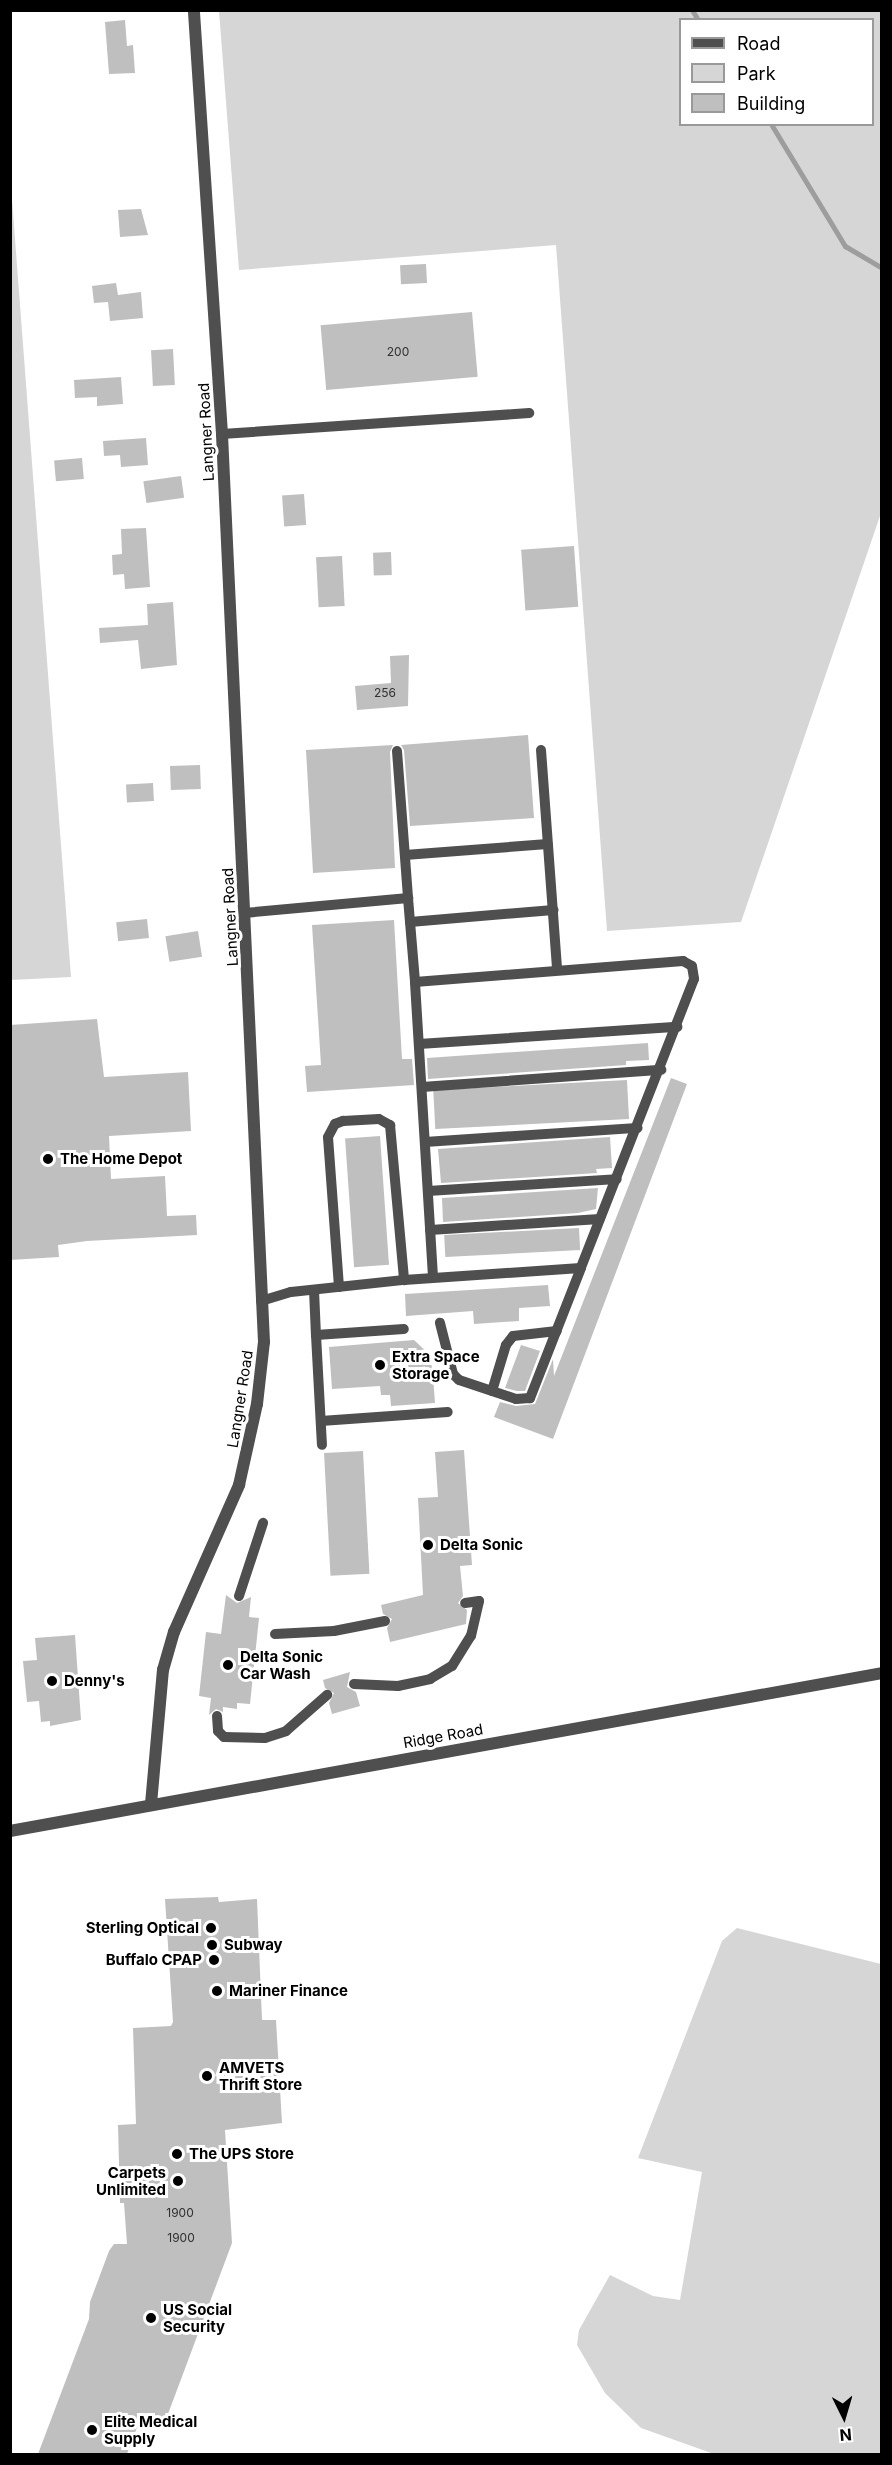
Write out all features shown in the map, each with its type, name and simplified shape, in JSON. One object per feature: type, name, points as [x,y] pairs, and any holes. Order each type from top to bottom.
[{"type":"street","name":"Langner Road","points":[[151,1804],[163,1670],[174,1632],[239,1485],[250,1441],[263,1365],[222,434],[195,10]]},
{"type":"street","name":"Ridge Road","points":[[10,1831],[662,1711],[882,1673]]},
{"type":"lane","points":[[222,434],[529,413]]},
{"type":"lane","points":[[541,750],[557,968]]},
{"type":"lane","points":[[397,751],[415,982],[433,1277]]},
{"type":"lane","points":[[405,855],[548,844]]},
{"type":"lane","points":[[244,913],[408,898]]},
{"type":"lane","points":[[410,922],[553,910]]},
{"type":"lane","points":[[415,982],[557,968],[683,961],[692,966],[694,979],[661,1070],[530,1398],[516,1399],[459,1380],[453,1374],[440,1323]]},
{"type":"lane","points":[[419,1044],[677,1027]]},
{"type":"lane","points":[[422,1087],[661,1070]]},
{"type":"lane","points":[[339,1287],[328,1137],[335,1124],[343,1121],[379,1119],[390,1125],[404,1280]]},
{"type":"lane","points":[[425,1142],[638,1128]]},
{"type":"lane","points":[[428,1191],[617,1179]]},
{"type":"lane","points":[[430,1230],[600,1219]]},
{"type":"lane","points":[[261,1301],[314,1290],[404,1280],[580,1268]]},
{"type":"lane","points":[[314,1290],[322,1445]]},
{"type":"lane","points":[[316,1335],[404,1329]]},
{"type":"lane","points":[[492,1391],[506,1345],[513,1336],[557,1331]]},
{"type":"lane","points":[[321,1421],[448,1412]]},
{"type":"lane","points":[[239,1596],[263,1523]]},
{"type":"lane","points":[[354,1684],[398,1686],[430,1679],[452,1666],[471,1636],[479,1600],[465,1603]]},
{"type":"lane","points":[[275,1634],[334,1631],[385,1621]]},
{"type":"lane","points":[[217,1716],[218,1731],[224,1737],[265,1738],[286,1731],[327,1695]]},
{"type":"green space","points":[[219,11],[881,11],[881,513],[741,922],[607,931],[556,245],[239,270]]},
{"type":"green space","points":[[10,173],[71,977],[11,980],[10,980]]},
{"type":"green space","points":[[737,1928],[881,1964],[881,2454],[714,2454],[641,2428],[605,2393],[577,2345],[579,2330],[610,2275],[653,2296],[680,2300],[702,2172],[638,2158],[722,1941]]},
{"type":"building","points":[[125,20],[127,46],[133,45],[135,73],[109,74],[105,22]]},
{"type":"building","points":[[141,209],[148,235],[120,237],[118,210]]},
{"type":"building","points":[[426,264],[427,283],[401,284],[400,265]]},
{"type":"building","points":[[116,283],[118,295],[141,292],[143,318],[110,321],[108,302],[94,303],[92,286]]},
{"type":"building","points":[[472,312],[478,377],[326,390],[321,325]]},
{"type":"building","points":[[173,349],[175,385],[153,386],[151,350]]},
{"type":"building","points":[[121,377],[123,404],[97,406],[97,397],[75,398],[74,380]]},
{"type":"building","points":[[146,438],[148,465],[121,467],[120,455],[104,456],[103,441]]},
{"type":"building","points":[[82,458],[84,479],[56,481],[54,460]]},
{"type":"building","points":[[181,476],[184,498],[146,503],[143,481]]},
{"type":"building","points":[[304,494],[306,525],[284,526],[282,496]]},
{"type":"building","points":[[146,528],[150,587],[125,589],[124,574],[113,575],[112,555],[122,554],[121,529]]},
{"type":"building","points":[[574,546],[578,607],[525,611],[521,550]]},
{"type":"building","points":[[391,552],[392,575],[374,576],[373,553]]},
{"type":"building","points":[[342,556],[345,606],[319,607],[316,557]]},
{"type":"building","points":[[173,602],[177,665],[141,669],[138,640],[100,643],[99,628],[148,625],[147,604]]},
{"type":"building","points":[[409,655],[408,706],[357,710],[355,686],[391,683],[390,656]]},
{"type":"building","points":[[528,735],[534,818],[410,826],[404,750],[401,745]]},
{"type":"building","points":[[393,745],[390,752],[395,868],[313,873],[306,750]]},
{"type":"building","points":[[200,765],[201,789],[171,790],[170,766]]},
{"type":"building","points":[[153,783],[154,801],[127,802],[126,784]]},
{"type":"building","points":[[147,919],[149,938],[118,941],[116,922]]},
{"type":"building","points":[[394,920],[402,1059],[412,1059],[414,1085],[307,1092],[305,1066],[321,1065],[312,925]]},
{"type":"building","points":[[198,931],[202,957],[169,962],[165,936]]},
{"type":"building","points":[[97,1019],[104,1077],[188,1072],[191,1131],[109,1136],[111,1179],[165,1176],[167,1216],[196,1215],[197,1235],[87,1241],[58,1245],[59,1257],[10,1260],[10,1025]]},
{"type":"building","points":[[648,1043],[649,1060],[626,1061],[626,1065],[428,1079],[427,1058]]},
{"type":"building","points":[[671,1078],[687,1084],[553,1439],[494,1417],[500,1402],[516,1406],[535,1404],[553,1359],[554,1376]]},
{"type":"building","points":[[627,1080],[629,1119],[435,1129],[433,1090]]},
{"type":"building","points":[[380,1136],[389,1265],[354,1267],[345,1138]]},
{"type":"building","points":[[610,1137],[612,1168],[596,1169],[597,1173],[441,1183],[438,1149]]},
{"type":"building","points":[[598,1188],[596,1209],[578,1213],[443,1222],[442,1198]]},
{"type":"building","points":[[579,1228],[580,1250],[445,1257],[444,1235]]},
{"type":"building","points":[[548,1285],[550,1306],[519,1308],[519,1321],[474,1324],[473,1311],[406,1316],[405,1294]]},
{"type":"building","points":[[414,1340],[431,1356],[432,1371],[422,1372],[433,1376],[435,1403],[391,1406],[390,1395],[381,1395],[380,1386],[332,1389],[329,1347]]},
{"type":"building","points":[[521,1345],[540,1351],[525,1391],[517,1391],[505,1388]]},
{"type":"building","points":[[464,1450],[472,1565],[460,1566],[463,1596],[458,1603],[467,1610],[466,1624],[390,1642],[387,1628],[392,1619],[383,1614],[381,1605],[423,1595],[418,1498],[438,1497],[435,1452]]},
{"type":"building","points":[[363,1451],[369,1574],[330,1576],[324,1453]]},
{"type":"building","name":"Delta Sonic Car Wash","points":[[226,1595],[237,1603],[251,1597],[249,1617],[259,1618],[250,1704],[237,1703],[237,1709],[223,1707],[223,1712],[216,1709],[209,1715],[211,1698],[199,1696],[206,1632],[221,1634]]},
{"type":"building","name":"Denny's","points":[[75,1635],[81,1720],[50,1726],[50,1721],[41,1722],[39,1701],[27,1702],[23,1661],[37,1660],[35,1638]]},
{"type":"building","points":[[350,1672],[347,1687],[356,1692],[360,1706],[332,1714],[329,1703],[334,1693],[325,1688],[323,1680]]},
{"type":"building","points":[[218,1897],[219,1902],[257,1899],[262,2020],[276,2020],[282,2123],[225,2130],[232,2243],[165,2422],[142,2414],[127,2454],[38,2454],[89,2319],[90,2302],[109,2251],[114,2244],[127,2244],[124,2203],[120,2203],[118,2125],[136,2124],[133,2028],[171,2026],[173,2022],[165,1899]]},
{"type":"waterway","points":[[692,10],[697,18]]},
{"type":"waterway","points":[[772,126],[845,246],[882,268]]},
{"type":"place","name":"The Home Depot","points":[[48,1159]]},
{"type":"place","name":"Extra Space Storage","points":[[380,1365]]},
{"type":"place","name":"Delta Sonic","points":[[428,1545]]},
{"type":"place","name":"Delta Sonic Car Wash","points":[[228,1665]]},
{"type":"place","name":"Denny's","points":[[52,1681]]},
{"type":"place","name":"Sterling Optical","points":[[211,1928]]},
{"type":"place","name":"Subway","points":[[212,1945]]},
{"type":"place","name":"Buffalo CPAP","points":[[214,1960]]},
{"type":"place","name":"Mariner Finance","points":[[217,1991]]},
{"type":"place","name":"AMVETS Thrift Store","points":[[207,2076]]},
{"type":"place","name":"The UPS Store","points":[[177,2154]]},
{"type":"place","name":"Carpets Unlimited","points":[[178,2181]]},
{"type":"place","name":"US Social Security","points":[[151,2318]]},
{"type":"place","name":"Elite Medical Supply","points":[[92,2430]]}]
